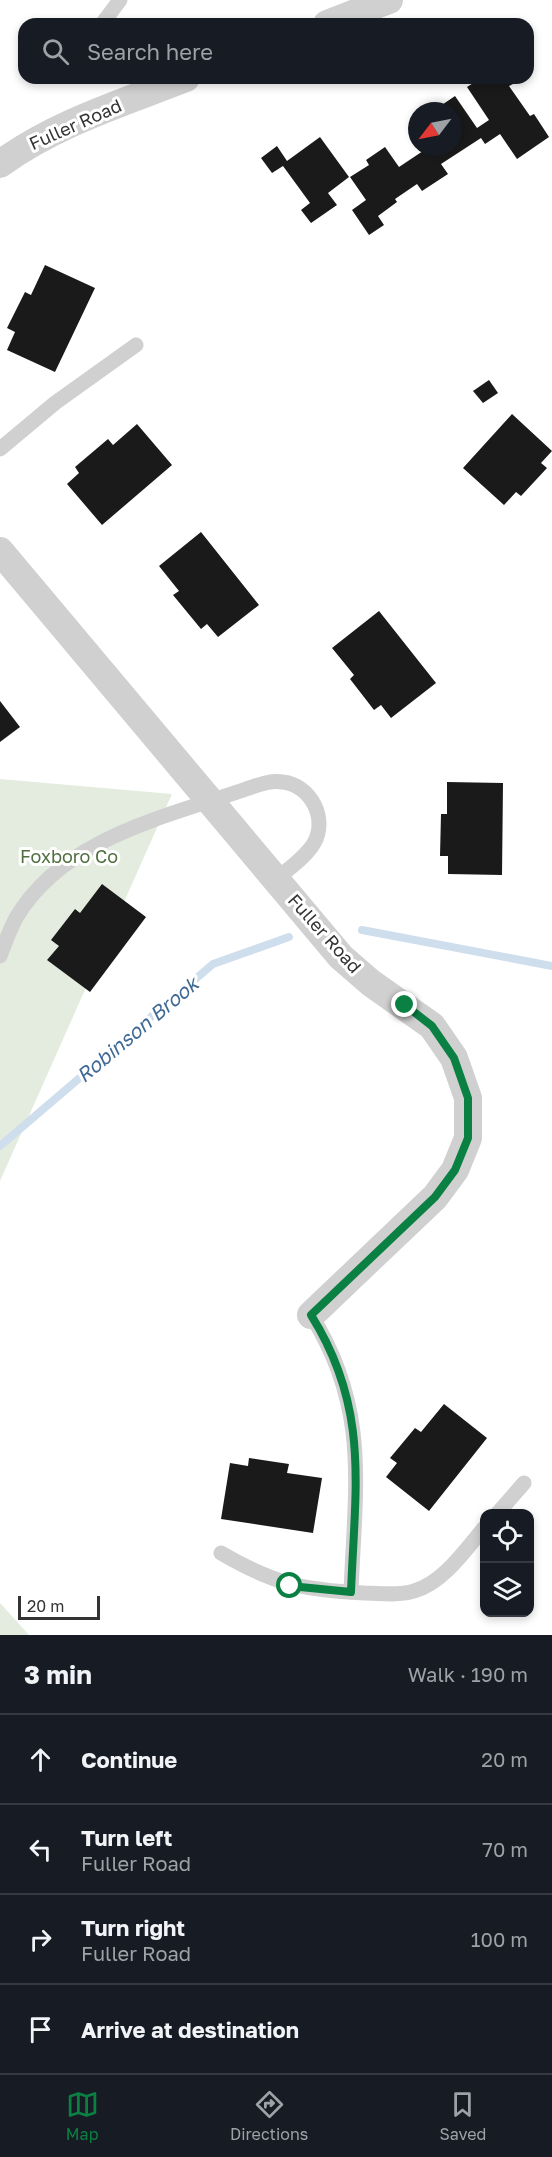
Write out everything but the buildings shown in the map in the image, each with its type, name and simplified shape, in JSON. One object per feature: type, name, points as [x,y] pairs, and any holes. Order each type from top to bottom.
[{"type":"street","points":[[342,18],[389,0]]},
{"type":"street","name":"Fuller Road","points":[[0,164],[30,142],[144,85]]},
{"type":"street","name":"Fuller Road","points":[[0,551],[341,957],[371,983],[432,1026],[454,1058],[468,1098],[468,1138],[455,1170],[435,1197],[311,1315]]},
{"type":"lane","points":[[106,18],[120,0]]},
{"type":"lane","points":[[0,449],[55,403],[136,345]]},
{"type":"lane","points":[[0,956],[17,917],[49,878],[92,845],[266,782],[283,782],[302,789],[312,800],[320,823],[317,836],[303,857],[277,879]]},
{"type":"lane","name":"Fuller Road","points":[[311,1315],[326,1339],[340,1371],[352,1411],[356,1450],[351,1592]]},
{"type":"lane","points":[[501,1509],[524,1483]]},
{"type":"lane","points":[[221,1553],[255,1573],[290,1586],[351,1592],[414,1591],[436,1580],[480,1532]]},
{"type":"green space","name":"Foxboro Co","points":[[0,779],[172,794],[0,1181]]},
{"type":"green space","points":[[0,1603],[29,1635],[0,1635]]},
{"type":"waterway","name":"Robinson Brook","points":[[362,930],[552,966]]},
{"type":"waterway","name":"Robinson Brook","points":[[0,1146],[213,964],[289,937]]},
{"type":"route","points":[[290,1586],[351,1592],[356,1450],[352,1411],[340,1371],[326,1339],[311,1315],[435,1197],[455,1170],[468,1138],[468,1098],[454,1058],[432,1026],[405,1005]]}]
